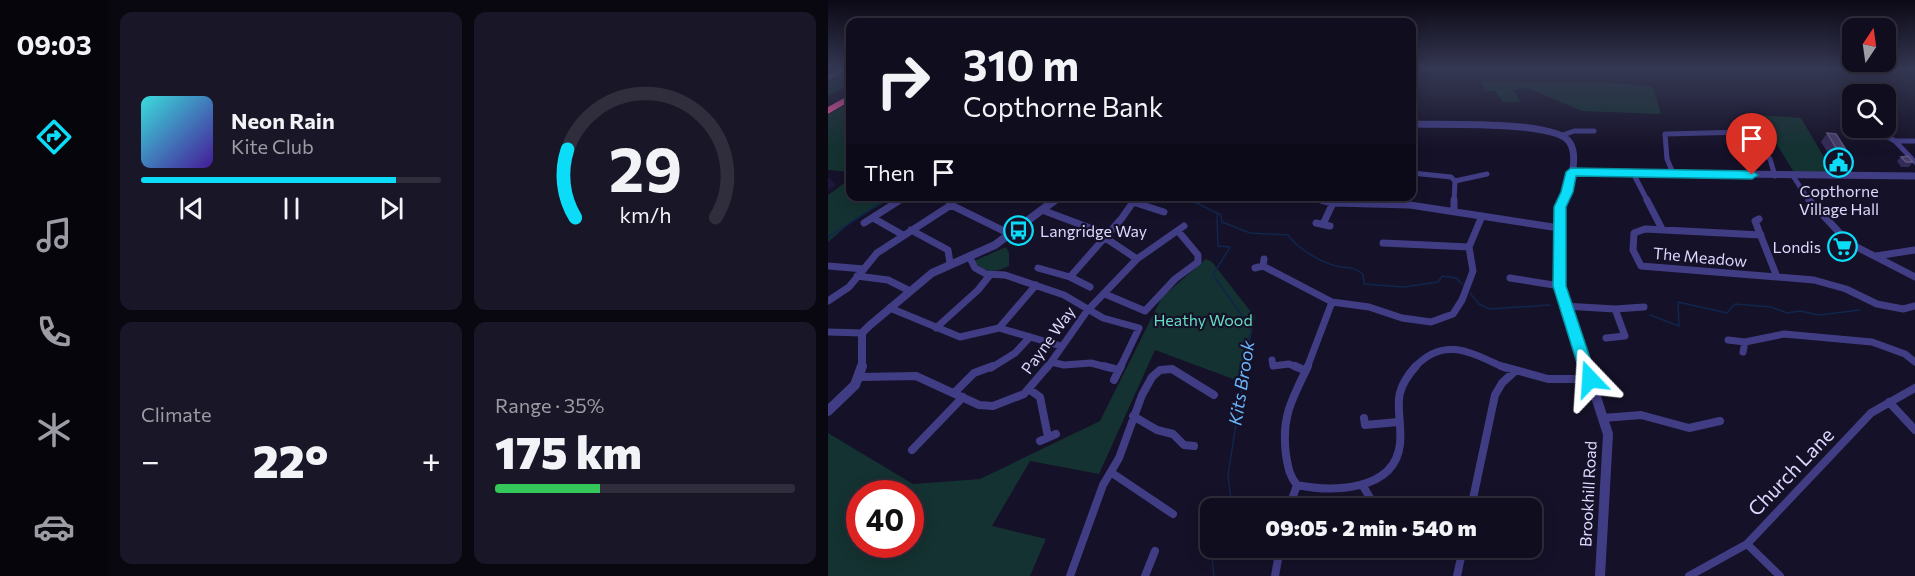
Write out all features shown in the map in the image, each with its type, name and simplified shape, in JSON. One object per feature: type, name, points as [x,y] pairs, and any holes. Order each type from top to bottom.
[{"type":"highway","points":[[828,111],[846,100]]},
{"type":"street","points":[[1416,124],[1520,126],[1563,135],[1574,131],[1594,131]]},
{"type":"street","points":[[1673,173],[1667,159],[1665,134],[1745,132]]},
{"type":"street","name":"Brookhill Road","points":[[1563,135],[1570,142],[1574,153],[1567,192],[1560,207],[1560,286],[1564,306],[1608,434],[1600,576]]},
{"type":"street","points":[[1889,138],[1915,162]]},
{"type":"street","points":[[1894,141],[1914,141]]},
{"type":"street","points":[[1758,147],[1770,159],[1775,176]]},
{"type":"street","points":[[1851,167],[1856,176]]},
{"type":"street","points":[[1571,172],[1915,176]]},
{"type":"street","points":[[1416,173],[1441,174],[1451,177],[1455,181],[1454,211]]},
{"type":"street","points":[[1633,173],[1662,230]]},
{"type":"street","points":[[1455,181],[1489,174]]},
{"type":"street","points":[[1793,176],[1812,204],[1842,236],[1857,248],[1915,277]]},
{"type":"street","points":[[864,223],[898,201]]},
{"type":"street","points":[[948,201],[951,205],[1010,234]]},
{"type":"street","points":[[828,332],[862,333],[932,273],[950,263],[995,245],[1053,201]]},
{"type":"street","points":[[1325,201],[1385,203],[1454,211],[1559,228]]},
{"type":"street","points":[[1070,277],[1104,236],[1122,219],[1133,202],[1164,212]]},
{"type":"street","points":[[1323,225],[1333,203]]},
{"type":"street","points":[[828,301],[841,293],[877,253],[951,205]]},
{"type":"street","points":[[1041,210],[1104,236],[1137,259]]},
{"type":"street","points":[[1255,268],[1263,263],[1332,302],[1369,307],[1402,318],[1431,322],[1453,314],[1462,300],[1473,272],[1469,247],[1482,216]]},
{"type":"street","points":[[873,218],[903,235]]},
{"type":"street","points":[[1756,220],[1777,277]]},
{"type":"street","name":"Payne Way","points":[[861,377],[913,375],[979,405],[993,406],[1030,390],[1087,311],[1137,259],[1181,229],[1198,255],[1198,262],[1175,279],[1145,311],[1105,294]]},
{"type":"street","name":"The Meadow","points":[[1761,236],[1644,229],[1634,233],[1631,239],[1635,257],[1641,266],[1824,282],[1886,306],[1903,309],[1915,306]]},
{"type":"street","points":[[911,230],[948,250],[950,263]]},
{"type":"street","points":[[1383,243],[1469,247]]},
{"type":"street","points":[[1876,256],[1915,250]]},
{"type":"street","points":[[969,256],[975,268],[990,275],[1005,275],[1036,285],[1064,295],[1087,311],[1103,318],[1139,328],[1114,380]]},
{"type":"street","points":[[828,266],[864,269]]},
{"type":"street","points":[[1038,268],[1070,277],[1090,287]]},
{"type":"street","points":[[936,328],[978,290],[990,275]]},
{"type":"street","points":[[857,276],[888,280],[910,291]]},
{"type":"street","points":[[1510,278],[1560,286]]},
{"type":"street","points":[[999,328],[1036,285]]},
{"type":"street","points":[[1332,302],[1313,357],[1292,393],[1284,425],[1291,478],[1297,485],[1318,489],[1363,486],[1377,480],[1398,454],[1398,401],[1410,373],[1433,353],[1465,349],[1514,372],[1555,380],[1590,379]]},
{"type":"street","points":[[1564,306],[1615,309],[1644,307]]},
{"type":"street","points":[[890,308],[960,337],[999,328],[1061,346]]},
{"type":"street","points":[[1606,338],[1625,336],[1615,309]]},
{"type":"street","points":[[828,411],[861,377],[864,365],[862,333]]},
{"type":"street","points":[[1728,340],[1745,342],[1784,334],[1872,342],[1905,354],[1915,362]]},
{"type":"street","points":[[954,393],[974,374],[989,369],[1015,353],[1030,337]]},
{"type":"street","points":[[1743,352],[1745,342]]},
{"type":"street","points":[[1272,360],[1273,366],[1289,364],[1305,370]]},
{"type":"street","points":[[1051,362],[1064,365],[1091,363],[1119,370]]},
{"type":"street","points":[[1070,576],[1103,485],[1112,473],[1133,416],[1151,378],[1164,369],[1172,369],[1214,395]]},
{"type":"street","points":[[1473,498],[1495,395],[1502,383],[1514,372]]},
{"type":"street","name":"Church Lane","points":[[1689,576],[1747,544],[1871,413],[1915,388]]},
{"type":"street","points":[[1030,390],[1040,398],[1048,437]]},
{"type":"street","points":[[912,450],[963,398]]},
{"type":"street","points":[[1889,402],[1915,430]]},
{"type":"street","points":[[1133,416],[1157,429],[1173,434],[1184,445],[1194,446]]},
{"type":"street","points":[[1603,418],[1644,416],[1674,427],[1698,428],[1720,421]]},
{"type":"street","points":[[1364,418],[1365,425],[1398,422]]},
{"type":"street","points":[[1112,473],[1173,514]]},
{"type":"street","points":[[1292,498],[1297,485]]},
{"type":"street","points":[[1363,486],[1370,498]]},
{"type":"street","points":[[1747,544],[1780,576]]},
{"type":"street","points":[[1145,576],[1155,552]]},
{"type":"street","points":[[1275,576],[1278,558]]},
{"type":"street","points":[[1456,576],[1460,558]]},
{"type":"green space","points":[[1499,96],[1517,96],[1520,102],[1503,102]]},
{"type":"green space","points":[[1546,96],[1656,96],[1661,114],[1582,111]]},
{"type":"green space","points":[[846,104],[846,172],[828,170],[828,115]]},
{"type":"green space","points":[[1759,115],[1801,118],[1834,174],[1795,174]]},
{"type":"green space","points":[[846,182],[846,201],[887,201],[856,218],[828,242],[828,195]]},
{"type":"green space","points":[[1006,247],[1009,253],[1009,266],[990,271],[974,261]]},
{"type":"green space","name":"Heathy Wood","points":[[1206,259],[1212,262],[1255,317],[1241,382],[1155,350],[1099,474],[1030,461],[992,526],[1046,539],[1030,576],[828,576],[828,433],[906,480],[846,480],[846,558],[924,558],[924,483],[980,479],[1100,421],[1162,297]]},
{"type":"building","points":[[1827,133],[1836,134],[1853,161],[1844,161]]},
{"type":"building","points":[[1908,156],[1913,162],[1906,162],[1901,157]]},
{"type":"waterway","points":[[828,237],[884,201]]},
{"type":"waterway","points":[[1192,201],[1221,215],[1222,222],[1250,233],[1288,235],[1303,250],[1316,258],[1336,266],[1359,271],[1363,274],[1364,284],[1404,287],[1438,282],[1442,276],[1456,278],[1463,285]]},
{"type":"waterway","name":"Kits Brook","points":[[1217,215],[1218,246],[1230,247],[1213,275],[1251,328],[1228,475],[1231,498]]},
{"type":"waterway","points":[[1470,293],[1479,304],[1490,309],[1550,305]]},
{"type":"waterway","points":[[1650,315],[1679,326],[1678,302],[1727,313],[1735,304],[1771,307],[1787,313],[1800,311],[1819,315],[1860,310]]},
{"type":"waterway","name":"Kits Brook","points":[[1212,558],[1214,576]]},
{"type":"place","name":"Copthorne Village Hall","points":[[1839,163]]},
{"type":"place","name":"Langridge Way","points":[[1019,231]]},
{"type":"place","name":"Londis","points":[[1842,247]]},
{"type":"route","points":[[1590,379],[1564,306],[1560,286],[1560,207],[1567,192],[1571,172],[1752,175]]}]
